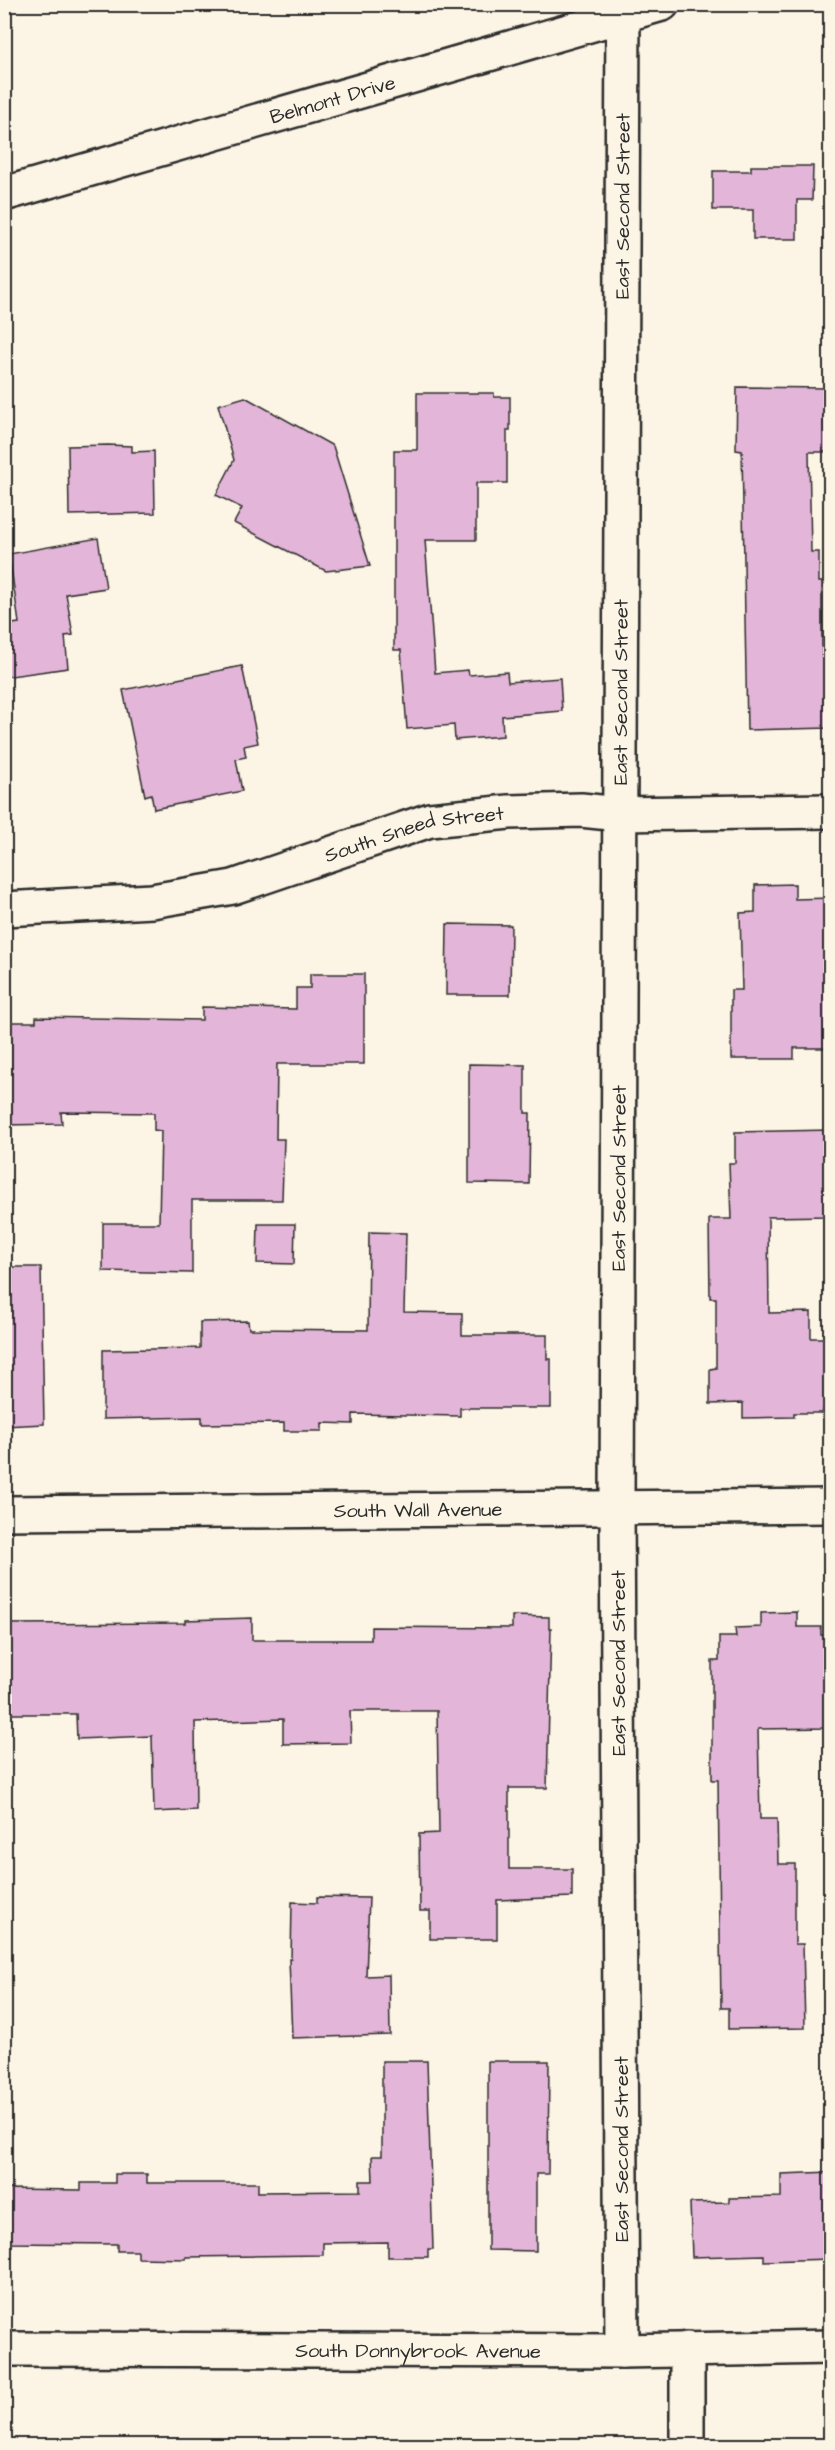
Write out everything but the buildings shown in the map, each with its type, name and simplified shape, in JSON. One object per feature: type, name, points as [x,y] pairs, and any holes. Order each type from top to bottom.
[{"type":"street","name":"Belmont Drive","points":[[4,194],[623,10],[662,4]]},
{"type":"street","name":"East Second Street","points":[[622,2350],[617,1507],[623,10]]},
{"type":"street","name":"South Sneed Street","points":[[4,909],[152,901],[233,887],[430,820],[509,812],[581,810],[619,814],[831,811]]},
{"type":"street","name":"South Wall Avenue","points":[[4,1513],[831,1506]]},
{"type":"street","name":"South Donnybrook Avenue","points":[[4,2349],[622,2350],[831,2347]]},
{"type":"street","points":[[687,2349],[687,2445]]}]
